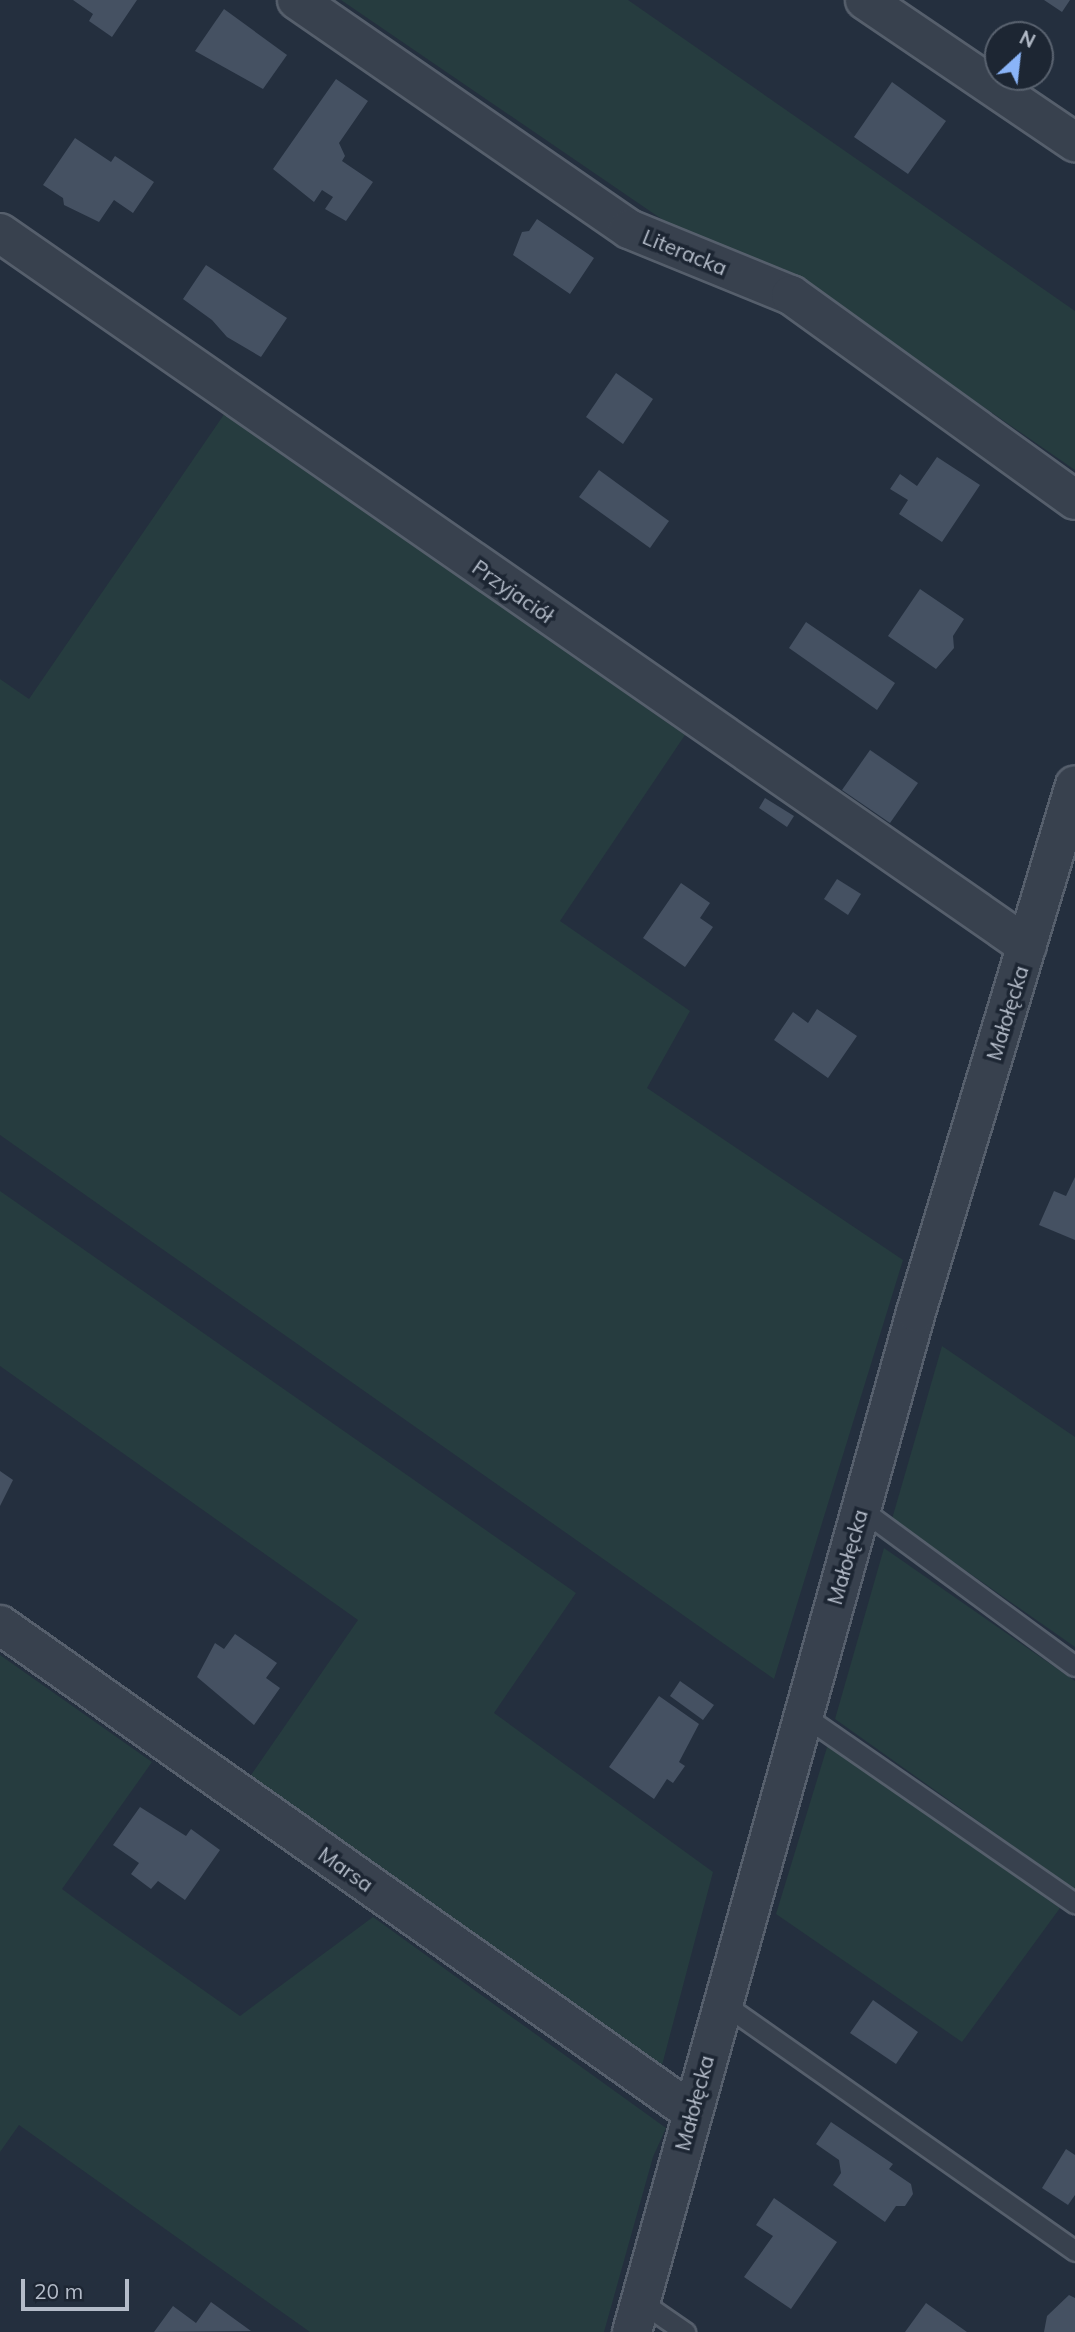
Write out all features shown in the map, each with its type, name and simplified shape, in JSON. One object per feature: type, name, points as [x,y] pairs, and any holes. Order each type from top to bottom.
[{"type":"street","name":"Literacka","points":[[297,0],[629,229],[791,295],[1075,500]]},
{"type":"street","points":[[865,0],[1075,142]]},
{"type":"street","name":"Przyjaciół","points":[[0,233],[1027,946]]},
{"type":"street","name":"Małołęcka","points":[[636,2317],[721,2002],[861,1508],[1027,946],[1072,810]]},
{"type":"street","name":"Marsa","points":[[0,1625],[692,2112]]},
{"type":"lane","points":[[861,1508],[1075,1666]]},
{"type":"lane","points":[[803,1715],[1075,1903]]},
{"type":"lane","points":[[721,2002],[1075,2250]]},
{"type":"lane","points":[[636,2317],[685,2332]]},
{"type":"green space","points":[[341,0],[628,0],[1075,311],[1075,470],[784,269],[701,246]]},
{"type":"green space","points":[[225,413],[685,735],[560,921],[690,1011],[647,1088],[903,1260],[774,1679],[0,1135],[0,679],[29,699]]},
{"type":"green space","points":[[0,1191],[576,1593],[494,1713],[713,1872],[661,2069],[249,1778],[358,1620],[0,1366]]},
{"type":"green space","points":[[942,1346],[1075,1437],[1075,1647],[892,1519]]},
{"type":"green space","points":[[884,1548],[1075,1681],[1075,1890],[835,1719]]},
{"type":"green space","points":[[0,1655],[152,1762],[62,1889],[100,1917],[240,2016],[373,1917],[666,2128],[653,2157],[604,2332],[310,2332],[19,2125],[0,2152]]},
{"type":"green space","points":[[828,1744],[1060,1908],[962,2042],[776,1914]]},
{"type":"building","points":[[73,0],[137,0],[112,37],[89,21],[93,14]]},
{"type":"building","points":[[1044,0],[1070,0],[1062,12]]},
{"type":"building","points":[[224,9],[287,55],[263,89],[195,51]]},
{"type":"building","points":[[336,79],[368,101],[339,143],[345,156],[342,161],[373,182],[346,221],[325,209],[333,197],[322,190],[314,202],[273,169]]},
{"type":"building","points":[[892,82],[946,121],[908,174],[854,137]]},
{"type":"building","points":[[75,138],[111,162],[115,156],[154,182],[133,213],[114,200],[99,222],[64,205],[63,198],[43,185]]},
{"type":"building","points":[[537,219],[594,258],[570,294],[513,255],[522,232],[529,231]]},
{"type":"building","points":[[206,265],[287,318],[261,357],[227,337],[212,320],[183,299]]},
{"type":"building","points":[[616,373],[653,399],[623,444],[586,417]]},
{"type":"building","points":[[937,457],[980,485],[942,542],[899,514],[908,500],[890,489],[900,474],[917,486]]},
{"type":"building","points":[[599,470],[669,521],[650,548],[579,497]]},
{"type":"building","points":[[920,589],[964,619],[953,636],[954,648],[936,669],[888,636]]},
{"type":"building","points":[[806,622],[895,683],[877,710],[789,648]]},
{"type":"building","points":[[870,750],[918,783],[890,823],[842,790]]},
{"type":"building","points":[[765,798],[794,816],[787,827],[759,808]]},
{"type":"building","points":[[837,879],[861,894],[848,915],[824,899]]},
{"type":"building","points":[[681,883],[710,903],[700,918],[713,927],[685,967],[643,938]]},
{"type":"building","points":[[817,1009],[857,1036],[828,1078],[774,1040],[793,1012],[808,1023]]},
{"type":"building","points":[[1075,1177],[1075,1240],[1039,1225],[1054,1191],[1066,1196]]},
{"type":"building","points":[[0,1471],[13,1480],[0,1506]]},
{"type":"building","points":[[235,1634],[277,1663],[266,1678],[280,1688],[254,1725],[197,1677],[215,1643],[224,1649]]},
{"type":"building","points":[[680,1681],[714,1705],[703,1720],[670,1696]]},
{"type":"building","points":[[659,1696],[699,1724],[679,1762],[685,1766],[673,1783],[667,1779],[654,1799],[609,1767]]},
{"type":"building","points":[[140,1807],[186,1836],[191,1829],[220,1850],[185,1900],[158,1881],[151,1889],[131,1874],[139,1863],[113,1845]]},
{"type":"building","points":[[873,2000],[918,2032],[896,2064],[850,2033]]},
{"type":"building","points":[[831,2122],[893,2164],[889,2169],[911,2184],[913,2194],[905,2206],[896,2206],[885,2222],[833,2185],[841,2173],[839,2160],[816,2144]]},
{"type":"building","points":[[1066,2149],[1075,2155],[1075,2195],[1068,2205],[1042,2188]]},
{"type":"building","points":[[774,2198],[837,2242],[791,2309],[744,2277],[773,2236],[756,2225]]},
{"type":"building","points":[[1069,2295],[1075,2298],[1075,2332],[1044,2332],[1047,2316]]},
{"type":"building","points":[[211,2302],[251,2331],[154,2332],[173,2306],[196,2323]]},
{"type":"building","points":[[926,2303],[967,2332],[905,2332]]}]
